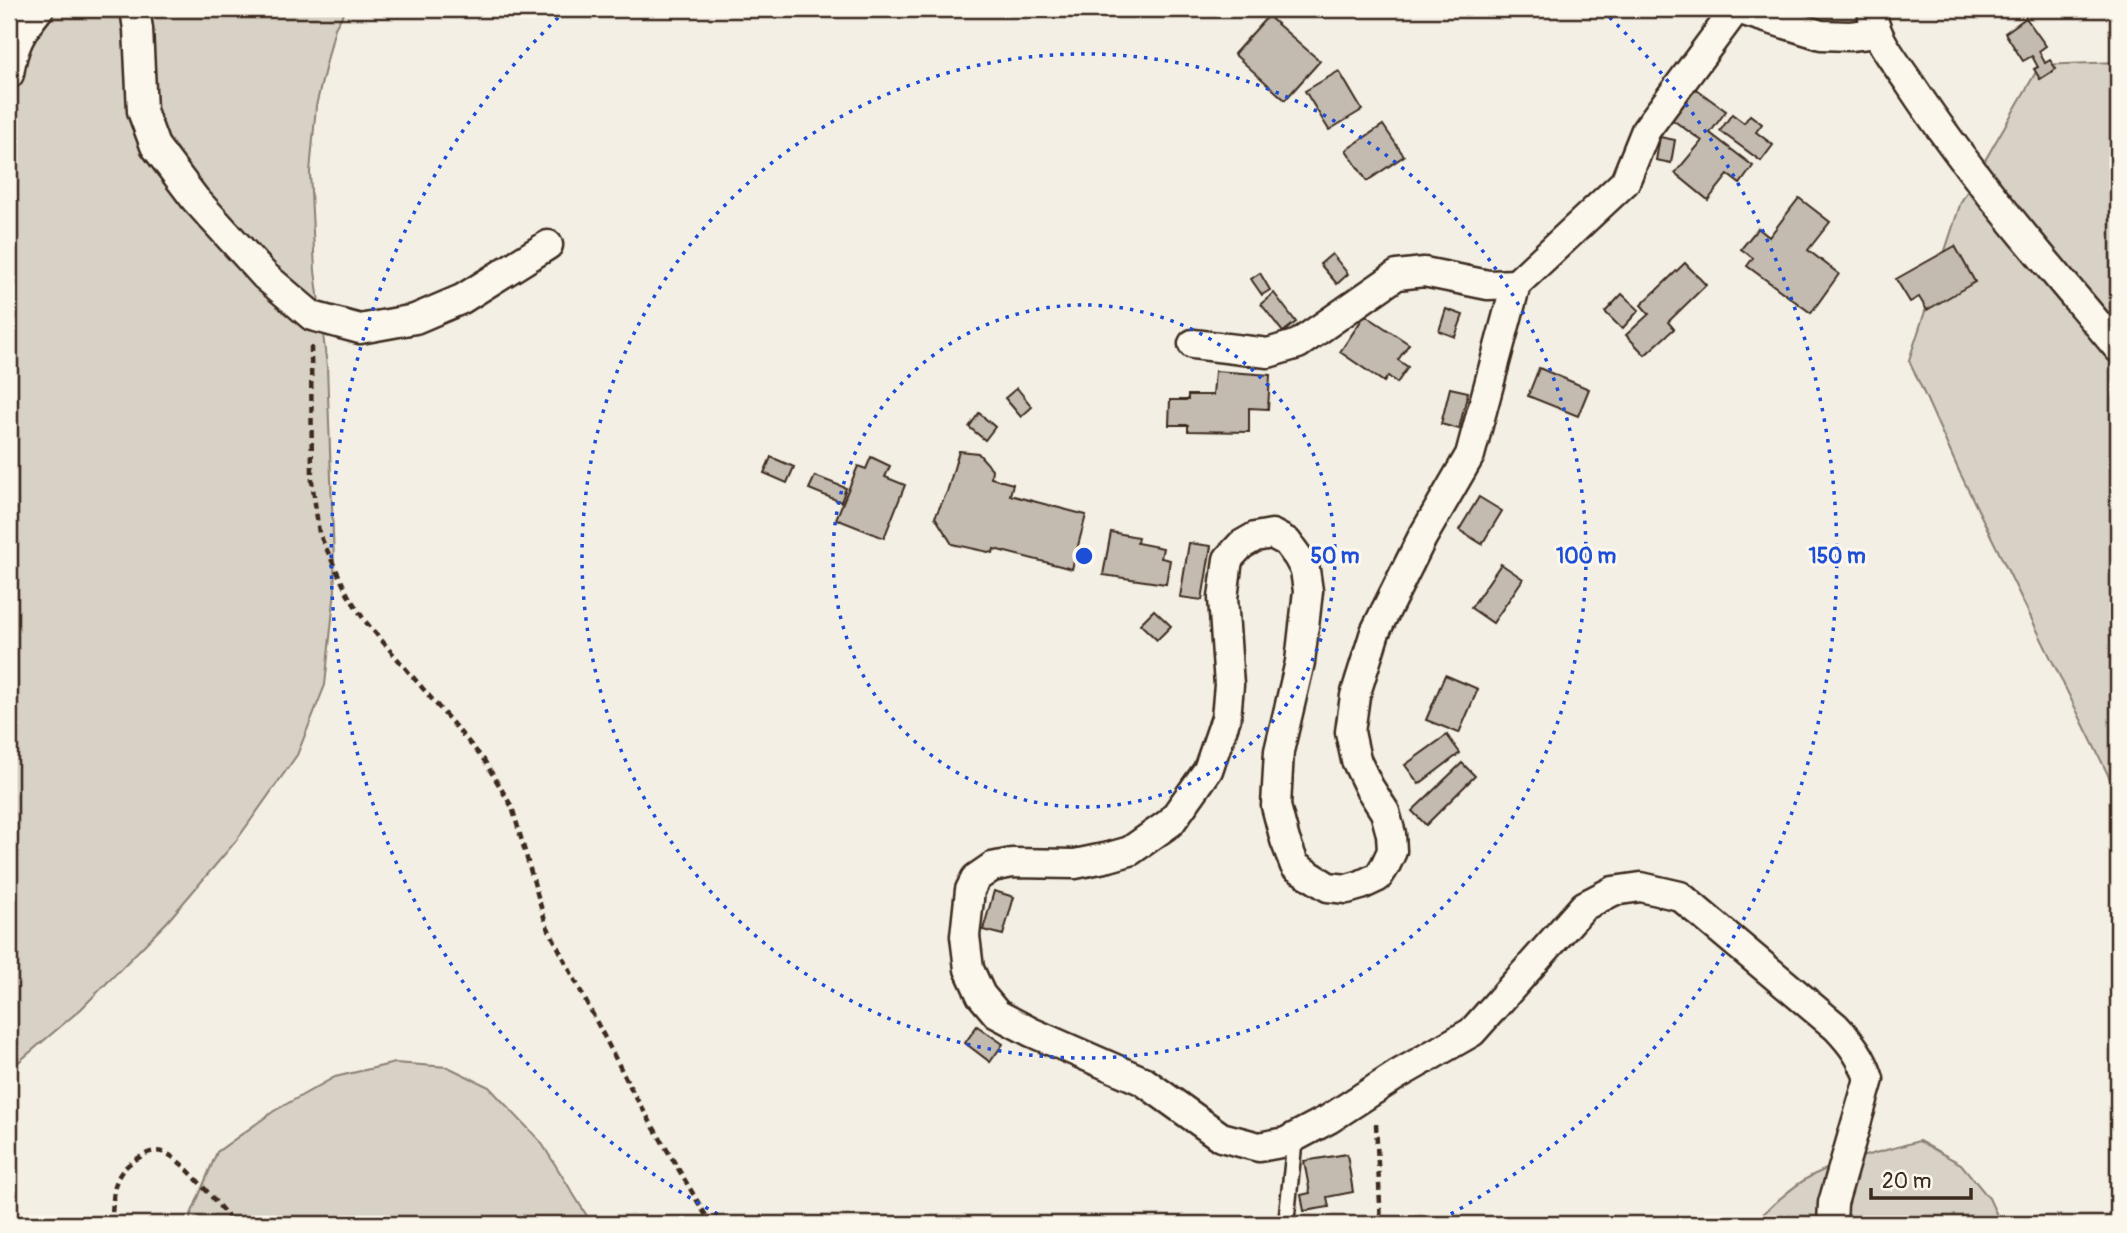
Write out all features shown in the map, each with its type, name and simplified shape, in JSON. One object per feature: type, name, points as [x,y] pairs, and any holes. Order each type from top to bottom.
[{"type":"street","points":[[9,74],[21,32],[38,9]]},
{"type":"street","points":[[135,9],[142,111],[155,146],[195,199],[265,276],[312,316],[360,329],[415,319],[463,299],[548,245]]},
{"type":"street","points":[[1832,1224],[1833,1203],[1869,1079],[1864,1062],[1854,1046],[1836,1027],[1680,896],[1641,887],[1613,891],[1584,906],[1472,1032],[1368,1092],[1329,1119],[1286,1142],[1259,1147],[1221,1137],[1143,1081],[1031,1032],[997,1014],[981,995],[969,969],[965,936],[970,890],[976,878],[992,867],[1012,863],[1075,864],[1110,857],[1130,851],[1171,822],[1208,770],[1226,718],[1229,685],[1223,598],[1228,559],[1241,545],[1255,537],[1272,534],[1287,542],[1298,557],[1305,570],[1308,591],[1300,662],[1279,751],[1276,806],[1284,840],[1294,866],[1328,887],[1346,889],[1361,886],[1378,877],[1392,850],[1391,834],[1385,812],[1356,760],[1350,732],[1355,696],[1375,632],[1422,538],[1470,455],[1516,284],[1625,183],[1646,131],[1736,9],[1822,35],[1850,36],[1875,21],[1943,133],[2000,209],[2118,348]]},
{"type":"street","points":[[1193,344],[1268,353],[1298,344],[1396,275],[1424,272],[1488,285],[1516,284]]},
{"type":"lane","points":[[1286,1224],[1295,1137]]},
{"type":"path","points":[[312,316],[312,481],[319,533],[348,595],[365,621],[484,760],[512,807],[546,924],[635,1096],[711,1224]]},
{"type":"path","points":[[1368,1092],[1378,1131],[1381,1224]]},
{"type":"path","points":[[111,1224],[117,1177],[125,1165],[148,1152],[161,1151],[180,1162],[234,1224]]},
{"type":"shaded area","points":[[9,9],[346,9],[335,28],[316,106],[310,172],[315,271],[327,366],[335,590],[325,685],[297,755],[236,841],[167,922],[81,1009],[9,1070]]},
{"type":"shaded area","points":[[2118,62],[2118,795],[1959,471],[1909,360],[1961,202],[2040,65]]},
{"type":"shaded area","points":[[395,1063],[448,1067],[489,1087],[541,1142],[592,1224],[190,1224],[190,1217],[217,1152],[274,1111],[335,1077]]},
{"type":"shaded area","points":[[1919,1141],[1961,1164],[1989,1198],[2001,1224],[1754,1224],[1782,1197],[1813,1175],[1852,1160]]},
{"type":"building","points":[[1268,16],[1320,61],[1285,100],[1234,54]]},
{"type":"building","points":[[2026,18],[2046,46],[2039,51],[2045,63],[2050,60],[2056,69],[2040,79],[2034,69],[2038,67],[2032,56],[2023,61],[2005,33]]},
{"type":"building","points":[[1339,71],[1362,110],[1329,130],[1305,91]]},
{"type":"building","points":[[1693,87],[1726,111],[1710,133],[1753,166],[1740,184],[1728,175],[1708,200],[1675,173],[1702,141],[1670,118]]},
{"type":"building","points":[[1732,114],[1744,123],[1750,115],[1762,124],[1756,132],[1773,145],[1761,161],[1720,131]]},
{"type":"building","points":[[1383,125],[1404,156],[1367,181],[1346,150]]},
{"type":"building","points":[[1660,137],[1675,140],[1671,163],[1656,160]]},
{"type":"building","points":[[1799,198],[1830,222],[1808,250],[1839,274],[1811,313],[1747,266],[1753,258],[1741,249],[1758,228],[1769,237]]},
{"type":"building","points":[[1955,246],[1975,282],[1927,310],[1919,297],[1910,302],[1896,279]]},
{"type":"building","points":[[1332,254],[1348,274],[1337,284],[1320,264]]},
{"type":"building","points":[[1685,263],[1706,285],[1668,322],[1674,329],[1645,355],[1626,335],[1649,314],[1641,305]]},
{"type":"building","points":[[1260,273],[1270,290],[1262,295],[1251,279]]},
{"type":"building","points":[[1274,293],[1296,322],[1283,332],[1261,304]]},
{"type":"building","points":[[1622,294],[1639,310],[1622,329],[1605,312]]},
{"type":"building","points":[[1446,309],[1463,315],[1455,337],[1439,331]]},
{"type":"building","points":[[1365,315],[1409,344],[1398,360],[1408,367],[1397,383],[1388,376],[1384,382],[1340,352]]},
{"type":"building","points":[[1539,368],[1589,389],[1578,416],[1528,396]]},
{"type":"building","points":[[1215,371],[1270,375],[1268,409],[1249,408],[1249,432],[1188,431],[1188,425],[1169,425],[1170,400],[1188,400],[1188,395],[1213,395]]},
{"type":"building","points":[[1017,388],[1032,407],[1021,417],[1005,398]]},
{"type":"building","points":[[1450,388],[1468,392],[1459,429],[1441,424]]},
{"type":"building","points":[[979,413],[995,427],[985,440],[969,427]]},
{"type":"building","points":[[959,451],[978,453],[992,469],[991,478],[1013,484],[1010,495],[1086,515],[1072,569],[994,549],[993,553],[952,544],[935,517],[947,492]]},
{"type":"building","points":[[771,457],[794,467],[787,483],[764,473]]},
{"type":"building","points":[[871,457],[890,466],[885,477],[905,485],[884,538],[836,519],[858,466],[866,469]]},
{"type":"building","points":[[815,476],[846,488],[841,502],[809,489]]},
{"type":"building","points":[[1479,497],[1502,511],[1482,544],[1459,530]]},
{"type":"building","points":[[1111,532],[1138,537],[1137,543],[1163,548],[1161,558],[1170,560],[1166,584],[1103,575]]},
{"type":"building","points":[[1189,543],[1211,546],[1202,600],[1180,597]]},
{"type":"building","points":[[1501,564],[1523,579],[1493,623],[1471,608]]},
{"type":"building","points":[[1154,610],[1171,626],[1157,640],[1140,624]]},
{"type":"building","points":[[1445,675],[1478,689],[1459,733],[1426,720]]},
{"type":"building","points":[[1447,735],[1460,753],[1419,784],[1405,765]]},
{"type":"building","points":[[1462,763],[1475,776],[1426,825],[1412,811]]},
{"type":"building","points":[[994,891],[1014,897],[1003,935],[983,930]]},
{"type":"building","points":[[977,1026],[1003,1044],[990,1062],[965,1043]]},
{"type":"building","points":[[1347,1154],[1353,1192],[1327,1197],[1329,1207],[1304,1211],[1301,1195],[1310,1193],[1304,1161]]}]
